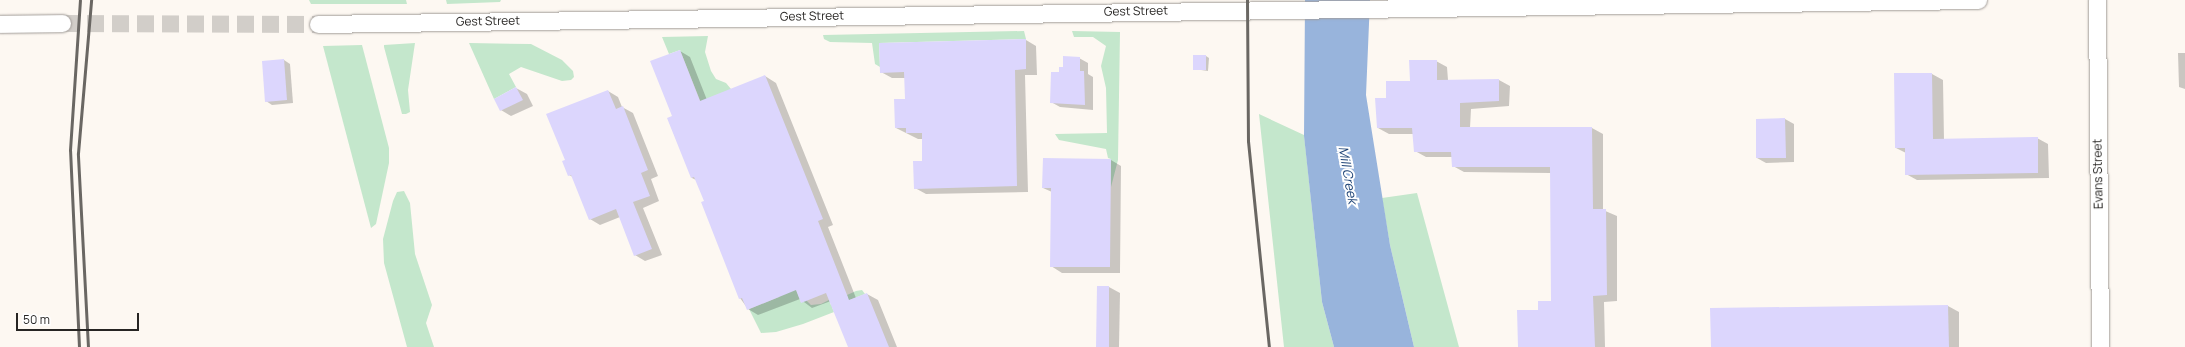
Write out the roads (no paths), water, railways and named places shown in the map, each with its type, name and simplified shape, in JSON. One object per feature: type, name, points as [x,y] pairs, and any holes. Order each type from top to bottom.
[{"type":"street","name":"Gest Street","points":[[318,24],[1256,9],[1978,0]]},
{"type":"street","name":"Evans Street","points":[[2097,0],[2100,347]]},
{"type":"street","points":[[0,24],[62,24]]},
{"type":"water","name":"Mill Creek","points":[[1305,0],[1370,0],[1366,95],[1390,245],[1414,347],[1334,347],[1322,302],[1304,136]]},
{"type":"tunnel","points":[[62,23],[318,24]]},
{"type":"railway","points":[[79,347],[70,150],[80,0]]},
{"type":"railway","points":[[88,347],[78,153],[91,0]]},
{"type":"railway","points":[[1247,0],[1248,141],[1269,347]]}]
